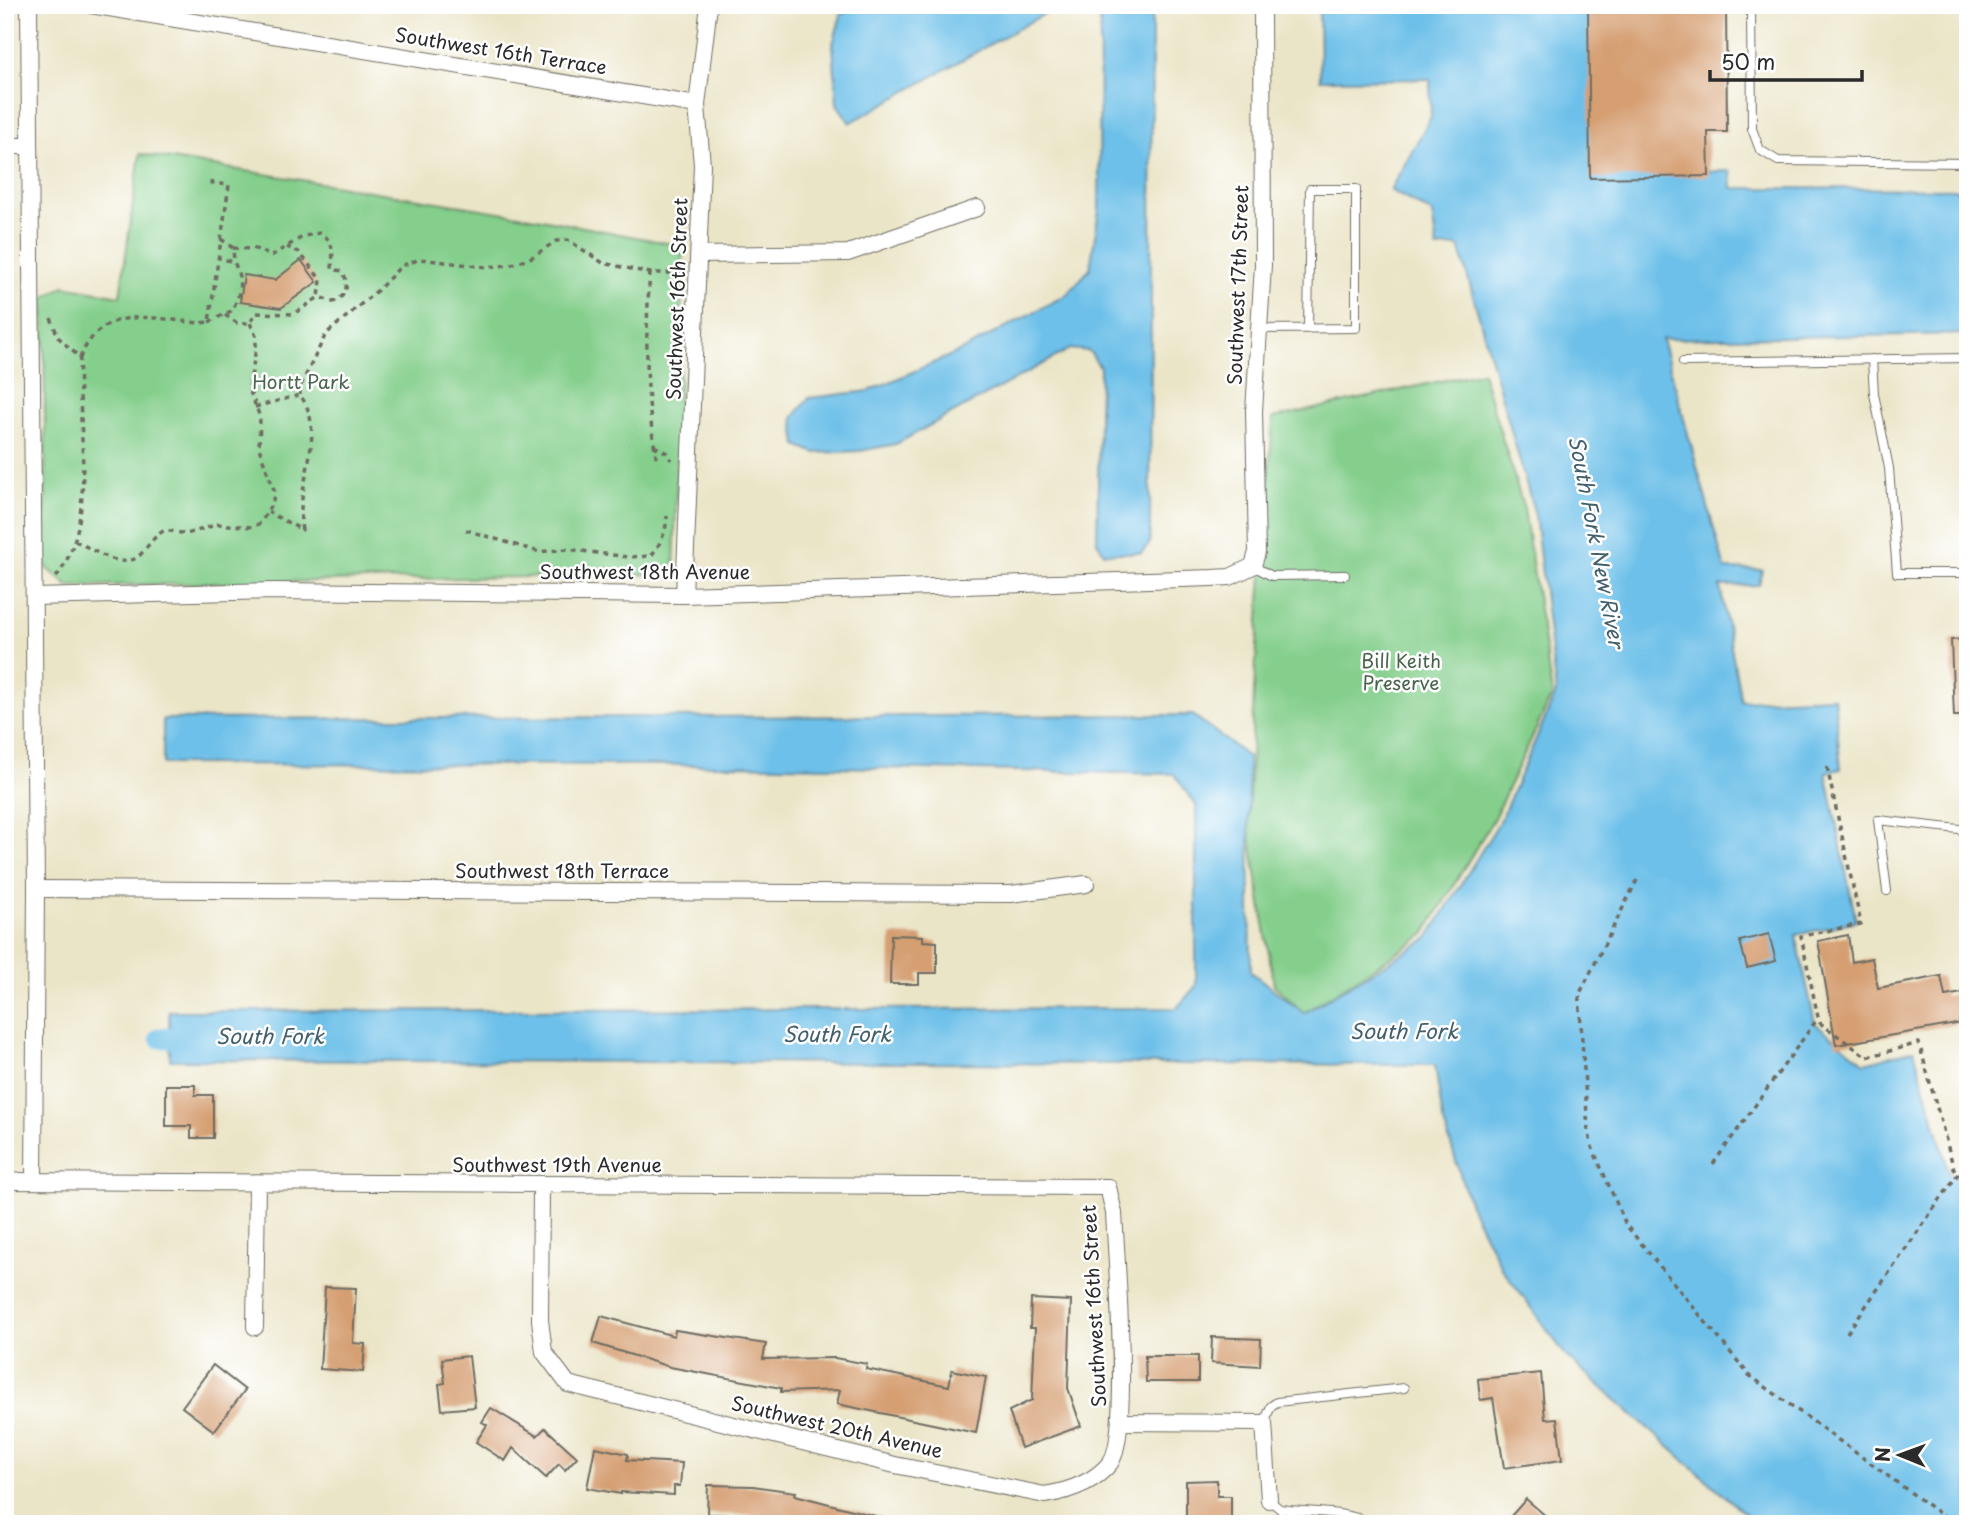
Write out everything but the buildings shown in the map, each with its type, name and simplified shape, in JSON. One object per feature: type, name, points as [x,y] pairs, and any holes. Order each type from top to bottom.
[{"type":"street","points":[[29,5],[36,889],[34,1181]]},
{"type":"street","name":"Southwest 16th Terrace","points":[[91,5],[697,105]]},
{"type":"street","name":"Southwest 16th Street","points":[[684,595],[700,255],[702,165],[697,105],[709,5]]},
{"type":"street","name":"Southwest 17th Street","points":[[1253,566],[1257,552],[1254,411],[1263,265],[1262,5]]},
{"type":"street","points":[[5,146],[30,146]]},
{"type":"street","points":[[700,255],[848,253],[977,208]]},
{"type":"street","name":"Southwest 18th Avenue","points":[[34,597],[273,591],[684,595],[1212,578],[1230,577],[1253,566]]},
{"type":"street","name":"Southwest 18th Terrace","points":[[36,889],[1011,894],[1086,884]]},
{"type":"street","name":"Southwest 19th Avenue","points":[[5,1181],[1108,1187]]},
{"type":"street","points":[[255,1327],[257,1184]]},
{"type":"street","name":"Southwest 20th Avenue","points":[[541,1186],[540,1320],[544,1352],[568,1384],[895,1465],[1045,1495],[1064,1492],[1090,1480],[1112,1461],[1121,1422]]},
{"type":"street","name":"Southwest 16th Street","points":[[1108,1187],[1114,1213],[1121,1422]]},
{"type":"street","points":[[1121,1422],[1264,1423],[1269,1500]]},
{"type":"lane","points":[[1751,5],[1752,129],[1760,150],[1778,161],[1968,163]]},
{"type":"lane","points":[[1259,330],[1308,329],[1356,328],[1356,189],[1310,188],[1308,329]]},
{"type":"lane","points":[[1683,362],[1968,358]]},
{"type":"lane","points":[[1872,359],[1874,394],[1889,468],[1897,573],[1968,573]]},
{"type":"lane","points":[[1253,566],[1272,576],[1345,575]]},
{"type":"lane","points":[[1887,891],[1878,820],[1968,830]]},
{"type":"lane","points":[[1264,1423],[1271,1406],[1277,1402],[1404,1388]]},
{"type":"lane","points":[[1269,1500],[1280,1509],[1343,1514],[1374,1524]]},
{"type":"path","points":[[206,182],[229,185],[209,322]]},
{"type":"path","points":[[221,239],[233,248],[256,249],[271,256],[315,232],[329,240],[334,254],[332,269],[342,271],[347,283],[338,300],[328,302],[319,296]]},
{"type":"path","points":[[268,512],[302,530],[299,503],[313,431],[308,406],[300,395],[300,387],[326,334],[379,289],[401,266],[420,260],[486,267],[510,265],[532,257],[556,241],[568,240],[603,263],[650,273],[686,273]]},
{"type":"path","points":[[250,323],[256,313],[294,314],[319,296],[321,280],[299,252],[287,247]]},
{"type":"path","points":[[53,582],[75,541],[81,518],[80,358],[94,336],[123,318],[146,316],[200,324],[225,315],[237,302],[240,285],[233,262],[233,248]]},
{"type":"path","points":[[219,258],[233,262]]},
{"type":"path","points":[[650,273],[647,305],[649,382],[657,460]]},
{"type":"path","points":[[225,315],[237,323],[250,323]]},
{"type":"path","points":[[50,317],[58,337],[80,358]]},
{"type":"path","points":[[75,541],[118,561],[127,562],[136,559],[165,530],[187,534],[218,524],[252,527],[261,523],[268,512],[274,490],[261,461],[261,427],[248,389],[256,348],[256,336],[250,323]]},
{"type":"path","points":[[255,407],[300,395]]},
{"type":"path","points":[[654,446],[667,453],[672,469]]},
{"type":"path","points":[[466,530],[540,552],[580,550],[639,558],[651,556],[658,547],[666,529],[668,507]]},
{"type":"path","points":[[1827,767],[1861,924],[1801,936],[1820,1023],[1867,1057],[1919,1044],[1954,1169],[1968,1181]]},
{"type":"path","points":[[1637,880],[1578,995],[1588,1130],[1592,1147],[1626,1225],[1749,1375],[1954,1524]]},
{"type":"path","points":[[1713,1164],[1818,1017]]},
{"type":"path","points":[[1847,1333],[1958,1173]]},
{"type":"green space","name":"Hortt Park","points":[[140,154],[531,217],[683,246],[674,574],[68,586],[46,567],[44,298],[64,286],[120,296]]},
{"type":"green space","name":"Bill Keith Preserve","points":[[1482,372],[1524,509],[1552,695],[1494,818],[1424,935],[1304,1013],[1274,985],[1248,824],[1254,690],[1273,418]]},
{"type":"water","points":[[856,5],[1060,5],[850,123],[837,104],[833,44],[841,15]]},
{"type":"water","points":[[1096,5],[1152,5],[1150,543],[1141,553],[1104,553],[1097,542],[1100,367],[1089,351],[1070,349],[896,444],[860,451],[815,453],[797,445],[793,418],[809,398],[869,391],[963,350],[1066,295],[1090,269],[1099,210],[1100,17]]},
{"type":"water","name":"South Fork New River","points":[[1319,5],[1600,5],[1603,174],[1731,171],[1732,188],[1968,189],[1968,334],[1662,339],[1725,569],[1762,570],[1759,585],[1720,586],[1741,701],[1834,697],[1841,769],[1826,772],[1856,921],[1796,935],[1815,1023],[1865,1063],[1914,1050],[1949,1172],[1968,1187],[1968,1524],[1757,1524],[1567,1357],[1501,1267],[1470,1205],[1443,1120],[1435,1065],[170,1060],[169,1011],[1177,1008],[1196,986],[1196,805],[1174,774],[726,765],[163,764],[163,719],[1193,715],[1248,757],[1251,972],[1304,1013],[1428,938],[1501,819],[1556,693],[1535,515],[1459,246],[1437,248],[1432,213],[1390,190],[1431,117],[1430,79],[1320,80]]},
{"type":"waterway","name":"South Fork","points":[[160,1038],[197,1037]]}]
